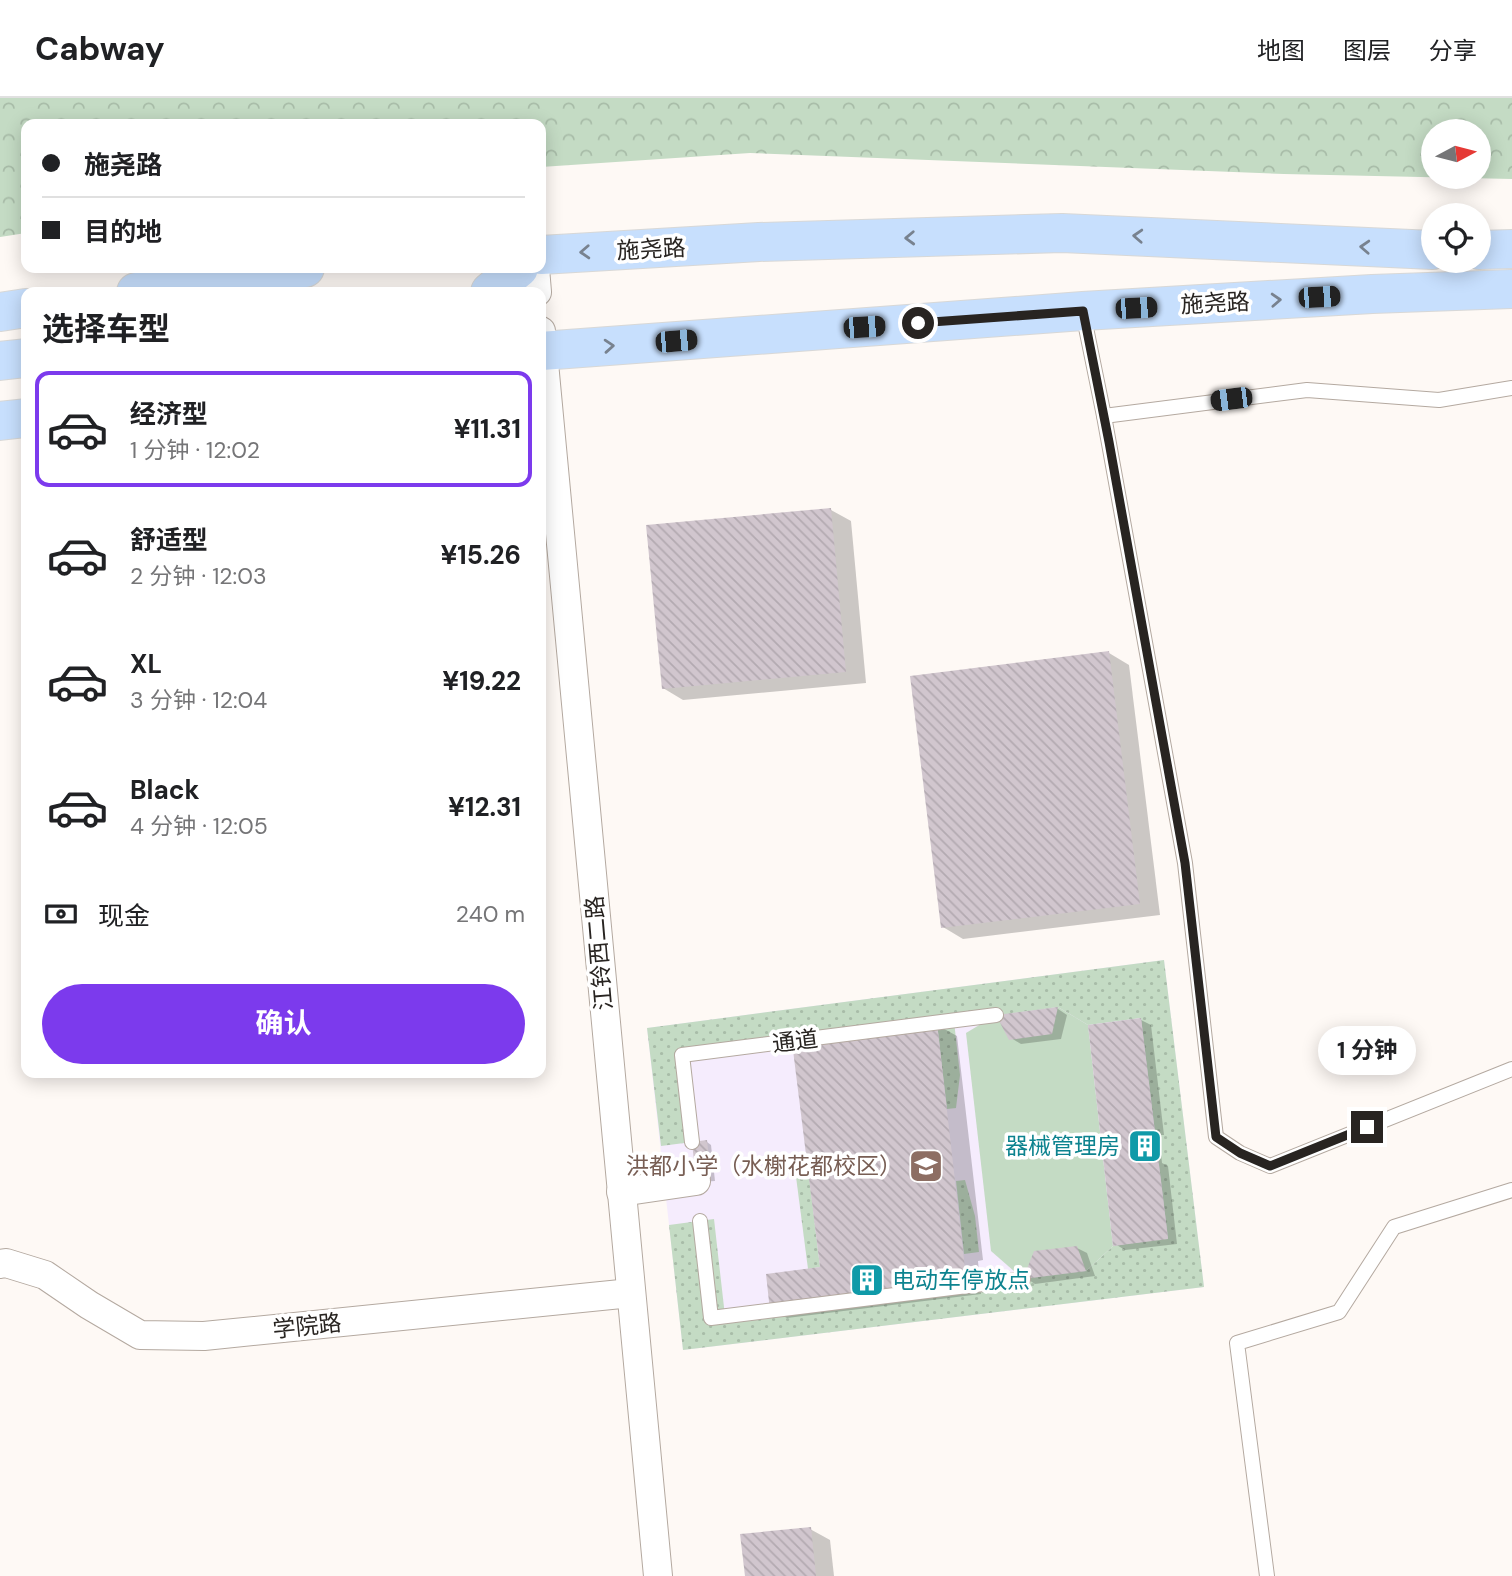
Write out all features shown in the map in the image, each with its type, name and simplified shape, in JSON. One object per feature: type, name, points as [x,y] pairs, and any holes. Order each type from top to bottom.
[{"type":"main road","name":"施尧路","points":[[546,255],[759,242],[1062,233],[1421,249]]},
{"type":"main road","points":[[1491,250],[1512,249]]},
{"type":"main road","points":[[171,287],[270,273]]},
{"type":"main road","points":[[496,287],[513,273]]},
{"type":"main road","name":"施尧路","points":[[546,344],[1358,295],[1512,289]]},
{"type":"main road","points":[[0,312],[21,309]]},
{"type":"main road","points":[[0,361],[21,359]]},
{"type":"main road","points":[[0,421],[21,419]]},
{"type":"street","name":"江铃西二路","points":[[546,397],[658,1576]]},
{"type":"street","points":[[621,1192],[696,1181]]},
{"type":"street","name":"学院路","points":[[0,1264],[45,1275],[140,1335],[204,1336],[631,1293]]},
{"type":"lane","points":[[1083,311],[1185,863],[1216,1137],[1240,1153],[1270,1166],[1512,1069]]},
{"type":"lane","points":[[1104,415],[1307,390],[1438,400],[1512,388]]},
{"type":"lane","name":"通道","points":[[692,1142],[682,1055],[996,1015]]},
{"type":"lane","points":[[1267,1576],[1237,1343],[1339,1312],[1394,1227],[1512,1190]]},
{"type":"lane","points":[[700,1221],[711,1318],[1023,1279]]},
{"type":"shaded area","name":"洪都小学（水榭花都校区）","points":[[1164,960],[1204,1287],[683,1350],[647,1028]]},
{"type":"green space","points":[[0,98],[1512,98],[1512,179],[1491,179],[1491,119],[1421,119],[1421,177],[750,153],[546,167],[546,119],[21,119],[21,234],[0,237]]},
{"type":"green space","points":[[1164,960],[1204,1287],[683,1350],[669,1225],[714,1219],[725,1316],[1086,1271],[1113,1246],[1168,1238],[1141,1018],[1088,1025],[1058,1007],[954,1021],[960,1075],[956,1108],[947,1109],[937,1023],[682,1055],[692,1142],[661,1146],[647,1028]]},
{"type":"green space","points":[[1058,1007],[1088,1025],[1113,1246],[1086,1271],[1023,1279],[991,1251],[966,1033],[996,1015]]},
{"type":"green space","points":[[808,1167],[820,1267],[808,1269],[795,1169]]},
{"type":"green space","points":[[965,1180],[975,1216],[979,1252],[964,1254],[956,1181]]},
{"type":"building","points":[[831,508],[846,672],[662,689],[646,525]]},
{"type":"building","points":[[1109,651],[1140,904],[941,928],[910,676]]},
{"type":"building","points":[[1058,1007],[1052,1034],[1009,1040],[996,1015]]},
{"type":"building","points":[[1141,1018],[1168,1239],[1113,1246],[1088,1025]]},
{"type":"building","points":[[937,1023],[967,1286],[770,1311],[766,1274],[820,1267],[792,1042]]},
{"type":"building","points":[[707,1140],[711,1179],[696,1181],[692,1142]]},
{"type":"building","points":[[1077,1246],[1086,1271],[1023,1279],[1034,1251]]},
{"type":"building","points":[[811,1527],[816,1576],[745,1576],[740,1534]]},
{"type":"place","name":"器械管理房","points":[[1145,1146]]},
{"type":"place","name":"洪都小学（水榭花都校区）","points":[[926,1166]]},
{"type":"place","name":"电动车停放点","points":[[867,1280]]},
{"type":"route","points":[[918,323],[1083,311],[1185,863],[1216,1137],[1240,1153],[1270,1166],[1367,1127]]}]
